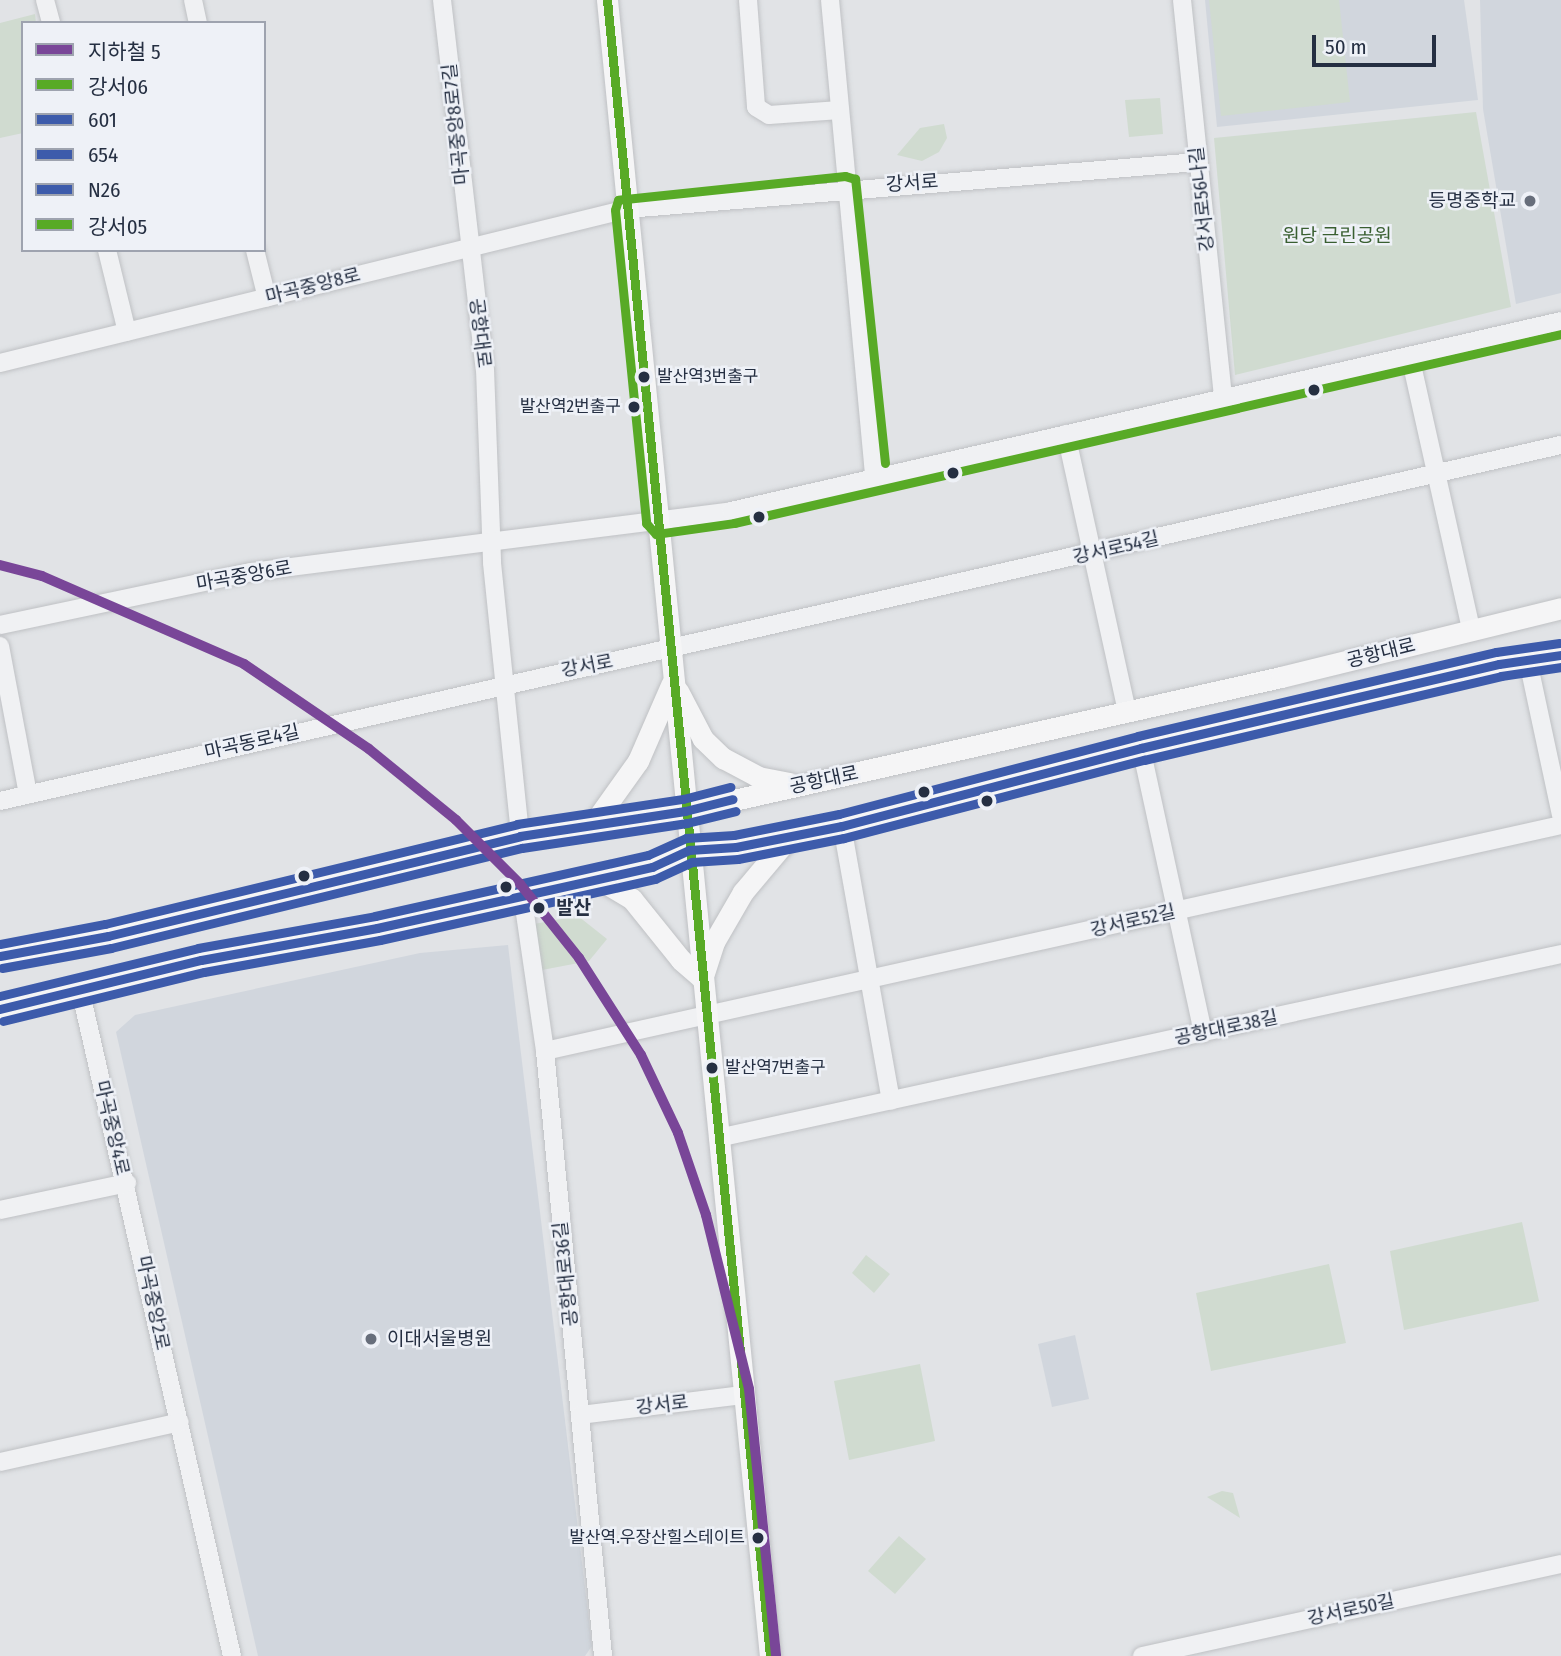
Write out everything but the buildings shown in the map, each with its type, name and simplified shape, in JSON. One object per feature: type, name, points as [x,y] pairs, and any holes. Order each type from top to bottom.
[{"type":"main road","points":[[607,0],[770,1656]]},
{"type":"main road","name":"공항대로","points":[[0,956],[108,936],[520,836],[685,811],[803,785],[1127,712],[1561,608]]},
{"type":"main road","name":"공항대로","points":[[0,1009],[201,961],[377,928],[522,892],[652,867],[689,850],[736,847],[842,826],[1141,748],[1499,664],[1561,655]]},
{"type":"main road","points":[[673,680],[704,739],[723,758],[758,777],[803,785]]},
{"type":"main road","points":[[593,824],[638,761],[673,680]]},
{"type":"main road","points":[[702,978],[715,942],[743,892],[791,835]]},
{"type":"main road","points":[[597,878],[632,899],[681,960],[702,978]]},
{"type":"street","points":[[45,0],[50,21]]},
{"type":"street","points":[[193,0],[198,21]]},
{"type":"street","name":"마곡중앙8로7길","points":[[442,0],[469,247]]},
{"type":"street","points":[[748,0],[760,111],[769,115],[840,110]]},
{"type":"street","points":[[830,0],[874,478]]},
{"type":"street","name":"강서로56나길","points":[[1182,0],[1223,398]]},
{"type":"street","name":"강서로","points":[[627,209],[846,188],[1198,162]]},
{"type":"street","name":"마곡중앙8로","points":[[0,363],[627,209]]},
{"type":"street","name":"공항대로","points":[[469,247],[485,369],[491,542],[520,836]]},
{"type":"street","points":[[107,252],[127,332]]},
{"type":"street","points":[[256,252],[267,298]]},
{"type":"street","points":[[491,542],[731,511],[1561,321]]},
{"type":"street","points":[[1410,356],[1471,631]]},
{"type":"street","points":[[1066,434],[1127,712]]},
{"type":"street","name":"강서로54길","points":[[670,650],[1561,445]]},
{"type":"street","name":"마곡중앙6로","points":[[0,625],[251,572],[491,542]]},
{"type":"street","points":[[0,646],[28,794]]},
{"type":"street","name":"강서로","points":[[503,683],[670,650]]},
{"type":"street","points":[[1528,661],[1561,815]]},
{"type":"street","name":"마곡동로4길","points":[[0,801],[503,683]]},
{"type":"street","points":[[1141,748],[1203,1032]]},
{"type":"street","name":"강서로52길","points":[[706,1017],[1561,825]]},
{"type":"street","points":[[842,826],[872,979],[891,1101]]},
{"type":"street","name":"공항대로36길","points":[[522,892],[545,1051],[603,1656]]},
{"type":"street","name":"공항대로38길","points":[[718,1138],[1561,954]]},
{"type":"street","name":"마곡중앙4로","points":[[0,1210],[127,1183],[80,989]]},
{"type":"street","points":[[545,1051],[706,1017]]},
{"type":"street","name":"마곡중앙2로","points":[[127,1183],[232,1656]]},
{"type":"street","name":"강서로","points":[[580,1415],[744,1395]]},
{"type":"street","points":[[0,1462],[180,1422]]},
{"type":"street","name":"강서로50길","points":[[1142,1656],[1561,1564]]},
{"type":"shaded area","points":[[1205,0],[1464,0],[1478,100],[1217,127]]},
{"type":"shaded area","name":"등명중학교","points":[[1480,0],[1561,0],[1561,293],[1516,304],[1483,109]]},
{"type":"shaded area","name":"이대서울병원","points":[[508,945],[592,1646],[585,1656],[258,1656],[116,1032],[135,1015],[420,953]]},
{"type":"shaded area","points":[[1075,1335],[1089,1399],[1052,1407],[1038,1344]]},
{"type":"green space","points":[[1209,0],[1339,0],[1350,102],[1221,116]]},
{"type":"green space","points":[[35,14],[36,21],[21,21],[21,133],[0,138],[0,23]]},
{"type":"green space","points":[[1160,98],[1163,134],[1129,137],[1125,100]]},
{"type":"green space","name":"원당 근린공원","points":[[1476,112],[1511,307],[1235,375],[1214,138]]},
{"type":"green space","points":[[944,124],[947,138],[939,152],[922,161],[897,155],[920,128]]},
{"type":"green space","points":[[578,916],[607,939],[589,961],[542,970],[534,924]]},
{"type":"green space","points":[[1522,1222],[1539,1301],[1404,1330],[1390,1251]]},
{"type":"green space","points":[[866,1255],[890,1274],[874,1293],[852,1273]]},
{"type":"green space","points":[[1329,1264],[1346,1343],[1211,1371],[1196,1293]]},
{"type":"green space","points":[[920,1364],[935,1441],[849,1460],[834,1381]]},
{"type":"green space","points":[[1222,1491],[1233,1493],[1240,1518],[1207,1497]]},
{"type":"green space","points":[[899,1536],[926,1559],[895,1594],[868,1571]]},
{"type":"metro line","name":"5","points":[[0,565],[42,576],[244,664],[369,749],[456,820],[520,884],[579,958],[641,1055],[678,1133],[706,1215],[749,1389],[776,1656]]},
{"type":"transit line","name":"강서06","points":[[607,0],[770,1656]]},
{"type":"transit line","name":"강서05","points":[[885,463],[855,179],[845,176],[618,200],[615,210],[646,523],[656,534],[734,523],[1561,334]]},
{"type":"transit line","name":"N26","points":[[0,996],[198,948],[375,916],[648,855],[686,838],[734,835],[839,814],[1138,736],[1496,652],[1559,643]]},
{"type":"transit line","name":"601","points":[[0,1009],[201,960],[377,928],[652,867],[689,850],[736,847],[842,826],[1141,748],[1499,664],[1561,655]]},
{"type":"transit line","name":"654","points":[[3,1021],[204,972],[380,940],[655,879],[692,862],[738,859],[844,838],[1144,760],[1501,676],[1561,667]]},
{"type":"transit line","name":"N26","points":[[0,944],[105,924],[517,824],[683,799],[730,787]]},
{"type":"transit line","name":"601","points":[[0,956],[108,936],[520,836],[685,811],[733,799]]},
{"type":"transit line","name":"654","points":[[2,968],[111,948],[522,848],[687,823],[736,811]]},
{"type":"place","name":"등명중학교","points":[[1530,201]]},
{"type":"place","name":"발산역3번출구","points":[[644,377]]},
{"type":"place","name":"발산역2번출구","points":[[634,407]]},
{"type":"place","name":"발산","points":[[539,908]]},
{"type":"place","name":"발산역7번출구","points":[[712,1068]]},
{"type":"place","name":"이대서울병원","points":[[371,1339]]},
{"type":"place","name":"발산역.우장산힐스테이트","points":[[758,1538]]}]
